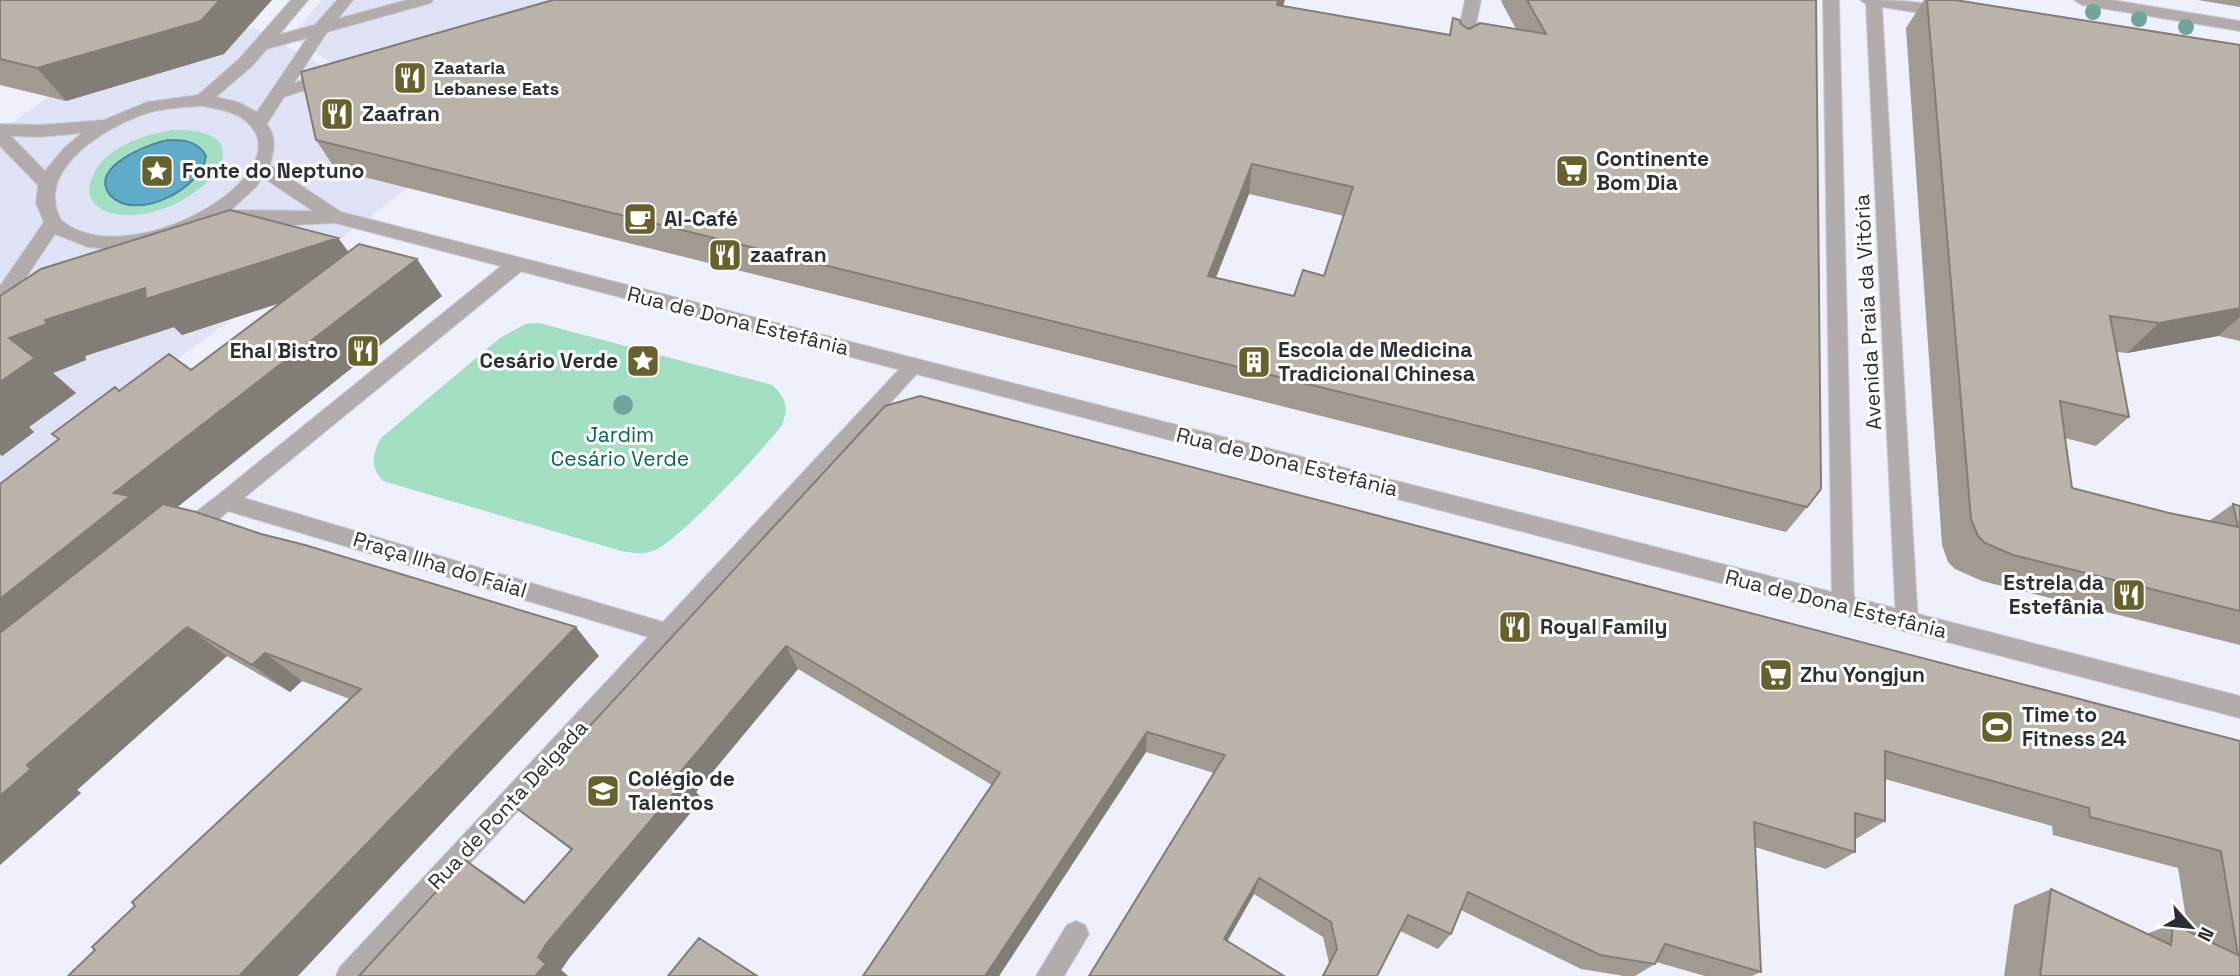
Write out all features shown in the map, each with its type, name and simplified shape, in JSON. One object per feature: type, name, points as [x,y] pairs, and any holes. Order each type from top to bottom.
[{"type":"street","points":[[202,100],[245,63],[300,0]]},
{"type":"street","points":[[260,121],[320,30],[345,0]]},
{"type":"street","points":[[261,45],[425,0]]},
{"type":"street","points":[[1462,52],[1474,0]]},
{"type":"street","name":"Avenida Praia da Vitória","points":[[1831,0],[1843,604]]},
{"type":"street","points":[[1872,0],[1962,15]]},
{"type":"street","name":"Avenida Praia da Vitória","points":[[1872,0],[1907,622]]},
{"type":"street","points":[[2082,0],[2240,26]]},
{"type":"street","points":[[280,93],[342,72]]},
{"type":"street","points":[[93,261],[138,241],[173,232],[210,216],[246,187],[260,167],[267,144],[260,121],[246,110],[227,102],[171,102],[149,107],[107,124],[80,142],[59,162],[47,184],[44,205],[52,223],[73,236],[102,243],[138,241]]},
{"type":"street","points":[[0,132],[107,124]]},
{"type":"street","points":[[0,132],[47,184]]},
{"type":"street","name":"Rua de Dona Estefânia","points":[[260,167],[335,217]]},
{"type":"street","name":"Rua de Dona Estefânia","points":[[210,216],[275,219],[335,217],[2240,707]]},
{"type":"street","points":[[0,301],[52,223]]},
{"type":"street","points":[[171,544],[517,264]]},
{"type":"street","points":[[0,312],[29,294]]},
{"type":"street","points":[[667,633],[914,366]]},
{"type":"street","name":"Praça Ilha do Faial","points":[[225,501],[667,633]]},
{"type":"street","name":"Rua de Ponta Delgada","points":[[349,976],[667,633]]},
{"type":"street","points":[[1049,976],[1076,934]]},
{"type":"shaded area","points":[[322,0],[927,0],[466,145],[0,491],[0,131],[111,54],[254,28],[446,134],[290,37]]},
{"type":"green space","points":[[172,130],[202,133],[219,141],[223,155],[217,170],[203,186],[183,200],[160,210],[124,215],[113,214],[98,207],[89,191],[91,181],[105,158],[126,144]],"holes":[[[138,149],[161,200],[130,203],[110,195],[110,173],[119,162]]]},
{"type":"green space","name":"Jardim Cesário Verde","points":[[539,323],[772,385],[785,403],[782,425],[700,514],[665,544],[645,553],[621,551],[383,481],[374,465],[381,438],[500,338],[525,324]]},
{"type":"water","name":"Fonte do Neptuno","points":[[168,140],[190,142],[203,151],[206,156],[202,168],[193,180],[166,198],[150,204],[121,203],[110,195],[105,185],[107,175],[114,166],[136,151]]},
{"type":"building","points":[[0,0],[220,0],[201,21],[37,68],[0,59]]},
{"type":"building","points":[[553,0],[1278,0],[1277,5],[1450,35],[1453,18],[1460,20],[1461,24],[1469,29],[1480,23],[1546,34],[1527,0],[1816,0],[1821,489],[1807,507],[316,140],[301,72]],"holes":[[[1252,164],[1353,187],[1324,276],[1303,270],[1294,296],[1208,276]]]},
{"type":"building","points":[[1927,0],[1955,0],[2240,45],[2240,308],[2159,323],[2110,316],[2129,417],[2060,401],[2072,488],[2169,513],[2238,527],[2233,504],[2240,506],[2240,611],[2013,555],[1985,543],[1978,536],[1971,519]]},
{"type":"building","points":[[230,210],[338,238],[146,299],[145,288],[45,320],[47,324],[9,338],[35,358],[0,382],[0,296],[41,269]]},
{"type":"building","points":[[359,244],[417,259],[114,493],[130,496],[0,599],[0,484],[59,439],[52,434],[115,387],[119,391],[169,354],[191,370]]},
{"type":"building","points":[[920,396],[2240,741],[2240,976],[2040,976],[2051,889],[2171,945],[2173,924],[2238,955],[2221,851],[2090,817],[2089,808],[1885,751],[1885,821],[1855,813],[1855,852],[1754,822],[1761,972],[1665,944],[1655,964],[1600,955],[1468,892],[1451,934],[1408,915],[1377,976],[1323,976],[1337,949],[1331,922],[1259,878],[1224,939],[1284,976],[1089,976],[1225,755],[1147,732],[985,976],[863,976],[1000,773],[786,646],[678,775],[685,780],[547,943],[538,957],[546,964],[535,976],[359,976],[465,860],[524,903],[572,849],[515,807],[885,406]]},
{"type":"building","points":[[163,504],[576,627],[239,976],[68,976],[95,950],[92,947],[135,906],[132,902],[361,689],[265,653],[252,665],[187,627],[27,765],[31,769],[0,796],[0,633]]},
{"type":"building","points":[[699,938],[757,976],[668,976]]},
{"type":"place","name":"Zaataria Lebanese Eats","points":[[410,78]]},
{"type":"place","name":"Zaafran","points":[[337,114]]},
{"type":"place","name":"Fonte do Neptuno","points":[[157,171]]},
{"type":"place","name":"Continente Bom Dia","points":[[1572,171]]},
{"type":"place","name":"Al-Café","points":[[640,219]]},
{"type":"place","name":"zaafran","points":[[725,255]]},
{"type":"place","name":"Ehal Bistro","points":[[363,351]]},
{"type":"place","name":"Cesário Verde","points":[[643,361]]},
{"type":"place","name":"Escola de Medicina Tradicional Chinesa","points":[[1254,362]]},
{"type":"place","name":"Estrela da Estefânia","points":[[2129,595]]},
{"type":"place","name":"Royal Family","points":[[1515,627]]},
{"type":"place","name":"Zhu Yongjun","points":[[1776,675]]},
{"type":"place","name":"Time to Fitness 24","points":[[1997,727]]},
{"type":"place","name":"Colégio de Talentos","points":[[603,791]]}]
